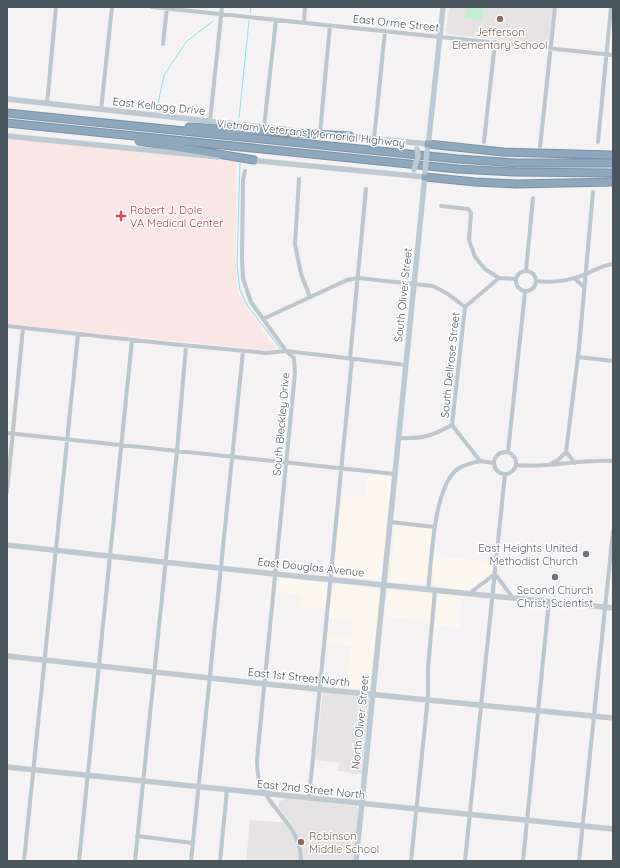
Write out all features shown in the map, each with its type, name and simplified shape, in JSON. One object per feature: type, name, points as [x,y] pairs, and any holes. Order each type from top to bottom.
[{"type":"highway","name":"Vietnam Veterans Memorial Highway","points":[[7,113],[458,160],[516,163],[613,163]]},
{"type":"highway","points":[[97,122],[350,136]]},
{"type":"highway","name":"Vietnam Veterans Memorial Highway","points":[[7,123],[470,170],[613,173]]},
{"type":"highway","points":[[62,128],[254,160]]},
{"type":"highway","points":[[428,148],[613,155]]},
{"type":"highway","points":[[425,175],[475,182],[523,184],[613,182]]},
{"type":"main road","name":"South Oliver Street","points":[[384,585],[443,7]]},
{"type":"main road","name":"East Kellogg Drive","points":[[8,100],[350,136],[408,143],[428,148]]},
{"type":"main road","points":[[7,136],[405,175],[425,175]]},
{"type":"main road","points":[[405,175],[414,170],[418,156],[417,150],[408,143]]},
{"type":"main road","name":"East Douglas Avenue","points":[[7,545],[331,580],[613,608]]},
{"type":"main road","name":"North Oliver Street","points":[[356,861],[384,585]]},
{"type":"main road","name":"East 1st Street North","points":[[7,656],[264,684],[613,718]]},
{"type":"main road","name":"East 2nd Street North","points":[[7,767],[613,829]]},
{"type":"street","points":[[47,104],[56,7]]},
{"type":"street","points":[[101,110],[112,7]]},
{"type":"street","name":"East Orme Street","points":[[152,7],[613,54]]},
{"type":"street","points":[[210,121],[222,7]]},
{"type":"street","points":[[304,23],[305,7]]},
{"type":"street","points":[[540,147],[555,7]]},
{"type":"street","points":[[598,142],[611,7]]},
{"type":"street","points":[[163,44],[167,8]]},
{"type":"street","points":[[264,127],[276,20]]},
{"type":"street","points":[[320,133],[330,25]]},
{"type":"street","points":[[374,139],[385,31]]},
{"type":"street","points":[[484,142],[495,42]]},
{"type":"street","name":"South Bleckley Drive","points":[[245,171],[243,180],[243,278],[251,302],[286,351],[294,358],[295,373],[264,684],[257,773],[265,794],[295,833],[301,851],[301,861]]},
{"type":"street","points":[[299,180],[295,244],[301,274],[310,297]]},
{"type":"street","points":[[308,798],[331,580],[366,189]]},
{"type":"street","points":[[547,466],[558,460],[566,452],[578,357],[593,192]]},
{"type":"street","points":[[526,271],[533,198]]},
{"type":"street","points":[[441,206],[468,209],[471,213],[469,240],[475,257],[485,269],[499,278],[516,279]]},
{"type":"street","points":[[536,281],[549,283],[574,278],[600,267],[613,264]]},
{"type":"street","points":[[526,271],[534,274],[536,281],[534,288],[525,292],[517,286],[516,279],[519,273],[526,271]]},
{"type":"street","points":[[263,319],[347,280],[358,278],[433,286],[440,289],[465,307]]},
{"type":"street","name":"South Dellrose Street","points":[[480,461],[452,425],[465,307],[499,278]]},
{"type":"street","points":[[574,278],[584,287]]},
{"type":"street","points":[[508,452],[525,292]]},
{"type":"street","points":[[7,326],[186,346],[266,353],[286,351],[406,365]]},
{"type":"street","points":[[7,492],[23,328]]},
{"type":"street","points":[[24,861],[78,334]]},
{"type":"street","points":[[79,861],[132,340]]},
{"type":"street","points":[[135,861],[177,451],[186,346]]},
{"type":"street","points":[[191,861],[243,351]]},
{"type":"street","points":[[578,357],[613,361]]},
{"type":"street","points":[[399,438],[415,439],[426,437],[452,425]]},
{"type":"street","points":[[7,433],[395,474]]},
{"type":"street","points":[[508,452],[515,458],[516,465],[512,472],[505,474],[497,470],[494,462],[499,454],[508,452]]},
{"type":"street","points":[[566,452],[575,463]]},
{"type":"street","points":[[428,590],[437,513],[444,486],[455,470],[480,461],[494,462]]},
{"type":"street","points":[[516,465],[547,466],[613,461]]},
{"type":"street","points":[[465,861],[505,474]]},
{"type":"street","points":[[390,522],[435,527]]},
{"type":"street","points":[[579,861],[613,531]]},
{"type":"street","points":[[470,594],[495,574]]},
{"type":"street","points":[[495,574],[513,598]]},
{"type":"street","points":[[411,861],[428,696],[428,668],[435,590]]},
{"type":"street","points":[[523,861],[549,601]]},
{"type":"street","points":[[220,861],[227,790]]},
{"type":"street","points":[[137,836],[193,843]]},
{"type":"shaded area","name":"Jefferson Elementary School","points":[[449,7],[553,7],[549,43],[546,45],[447,34],[446,31]]},
{"type":"shaded area","name":"Robert J. Dole VA Medical Center","points":[[7,137],[236,162],[236,281],[239,295],[246,307],[276,349],[265,350],[7,324]]},
{"type":"shaded area","points":[[368,474],[392,477],[382,578],[336,577],[333,575],[342,495],[365,497]]},
{"type":"shaded area","points":[[397,525],[432,530],[427,582],[424,585],[390,580],[395,526]]},
{"type":"shaded area","points":[[434,556],[493,562],[490,574],[474,587],[459,589],[438,587],[434,585],[433,581]]},
{"type":"shaded area","points":[[279,578],[327,583],[325,609],[300,607],[301,594],[277,592]]},
{"type":"shaded area","points":[[336,584],[380,590],[370,689],[368,692],[346,689],[351,646],[327,643],[328,635],[351,637],[352,621],[329,618],[332,589]]},
{"type":"shaded area","points":[[388,591],[424,593],[431,595],[431,621],[385,616]]},
{"type":"shaded area","points":[[441,594],[462,596],[459,628],[435,626],[438,597]]},
{"type":"shaded area","points":[[323,692],[369,697],[370,701],[362,774],[338,771],[339,763],[315,760]]},
{"type":"shaded area","name":"Robinson Middle School","points":[[286,798],[357,806],[358,810],[353,861],[246,861],[250,820],[290,823],[278,807],[279,802]]},
{"type":"green space","points":[[466,7],[484,7],[482,20],[465,18]]},
{"type":"waterway","points":[[250,13],[251,7]]},
{"type":"waterway","points":[[157,109],[164,75],[186,42],[213,21]]},
{"type":"waterway","points":[[239,118],[249,21]]},
{"type":"waterway","points":[[240,163],[237,266],[240,290],[247,305],[280,348]]},
{"type":"place","name":"Jefferson Elementary School","points":[[500,19]]},
{"type":"place","name":"Robert J. Dole VA Medical Center","points":[[121,216]]},
{"type":"place","name":"East Heights United Methodist Church","points":[[586,554]]},
{"type":"place","name":"Second Church Christ, Scientist","points":[[555,577]]},
{"type":"place","name":"Robinson Middle School","points":[[301,842]]}]
